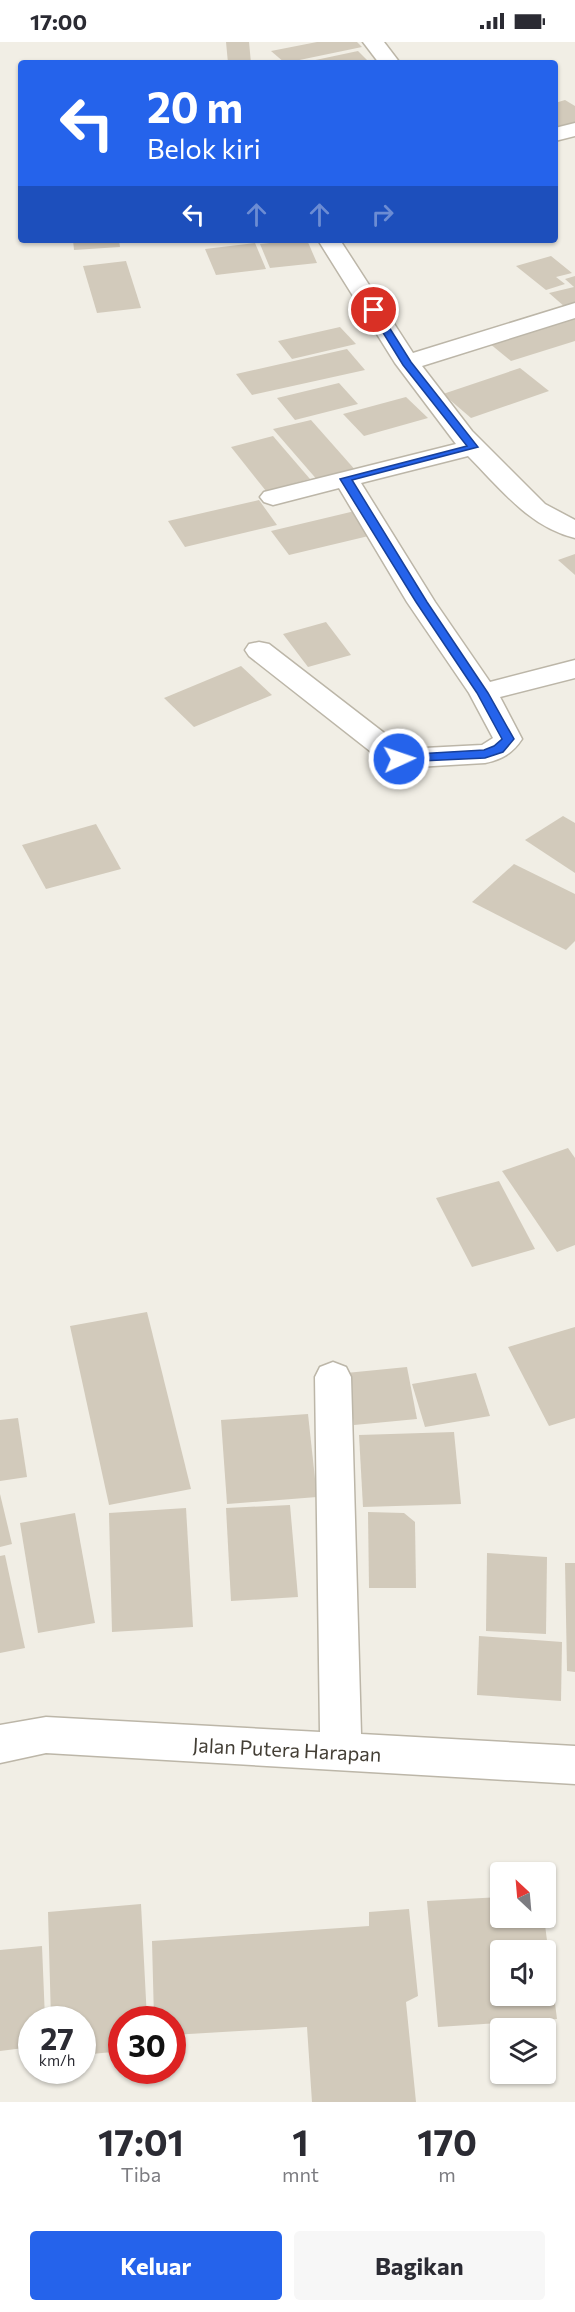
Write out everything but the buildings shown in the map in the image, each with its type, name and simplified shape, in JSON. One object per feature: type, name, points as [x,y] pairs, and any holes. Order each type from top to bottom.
[{"type":"street","points":[[373,42],[388,60]]},
{"type":"street","points":[[558,134],[575,129]]},
{"type":"street","points":[[331,243],[407,363],[473,447],[536,510],[575,530]]},
{"type":"street","points":[[407,363],[575,310]]},
{"type":"street","points":[[273,497],[473,447]]},
{"type":"street","points":[[259,650],[399,759],[485,754],[499,749],[508,739],[483,693],[422,602],[346,479]]},
{"type":"street","points":[[483,693],[575,669]]},
{"type":"street","points":[[333,1377],[341,1752]]},
{"type":"street","name":"Jalan Putera Harapan","points":[[0,1744],[46,1735],[575,1765]]},
{"type":"route","points":[[374,310],[407,363],[473,447],[346,479],[422,602],[483,693],[508,739],[499,749],[485,754],[399,759]]}]
